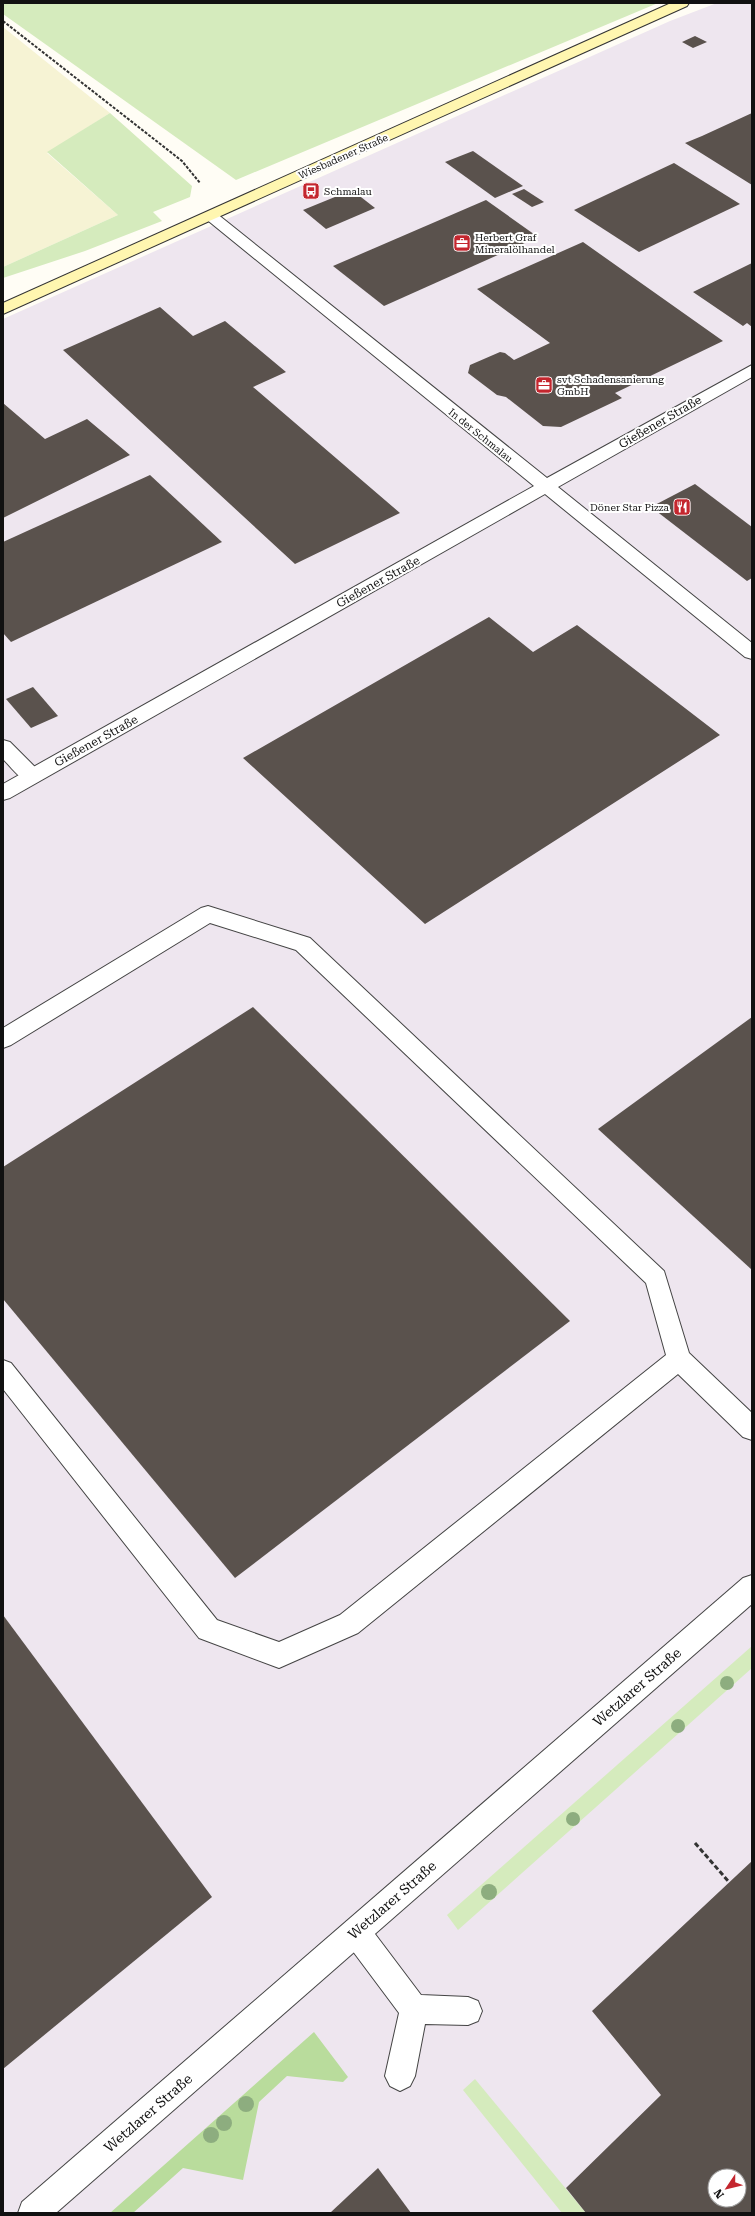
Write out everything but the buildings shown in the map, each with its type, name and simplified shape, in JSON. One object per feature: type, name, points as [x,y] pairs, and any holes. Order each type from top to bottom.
[{"type":"main road","name":"Wiesbadener Straße","points":[[3,308],[211,216],[682,3]]},
{"type":"street","name":"In der Schmalau","points":[[211,216],[752,653]]},
{"type":"street","name":"Gießener Straße","points":[[3,793],[546,488],[752,370]]},
{"type":"street","points":[[3,747],[32,776]]},
{"type":"street","points":[[3,1039],[208,914],[304,944],[656,1278],[679,1359],[752,1429]]},
{"type":"street","points":[[3,1371],[208,1628],[279,1655],[349,1624],[679,1359]]},
{"type":"street","name":"Wetzlarer Straße","points":[[33,2213],[752,1587]]},
{"type":"street","points":[[356,1932],[414,2009],[400,2076]]},
{"type":"street","points":[[414,2009],[468,2011]]},
{"type":"path","points":[[3,21],[182,160],[207,192],[211,216]]},
{"type":"path","points":[[694,1843],[729,1882]]},
{"type":"shaded area","points":[[717,3],[752,3],[752,2213],[3,2213],[3,319],[670,21]]},
{"type":"shaded area","points":[[3,27],[110,113],[47,153],[118,215],[3,267]]},
{"type":"green space","points":[[3,3],[658,3],[236,180],[3,14]]},
{"type":"green space","points":[[110,113],[192,186],[190,197],[153,212],[162,221],[85,251],[3,278],[3,267],[118,215],[47,152]]},
{"type":"green space","points":[[752,1646],[752,1668],[458,1930],[447,1915]]},
{"type":"green space","points":[[314,2032],[348,2077],[343,2082],[287,2076],[259,2102],[243,2180],[183,2168],[133,2213],[110,2213]]},
{"type":"green space","points":[[475,2079],[586,2213],[562,2213],[463,2090]]},
{"type":"place","name":"Schmalau","points":[[311,191]]},
{"type":"place","name":"Herbert Graf Mineralölhandel","points":[[462,243]]},
{"type":"place","name":"svt Schadensanierung GmbH","points":[[544,385]]},
{"type":"place","name":"Döner Star Pizza","points":[[682,507]]}]
